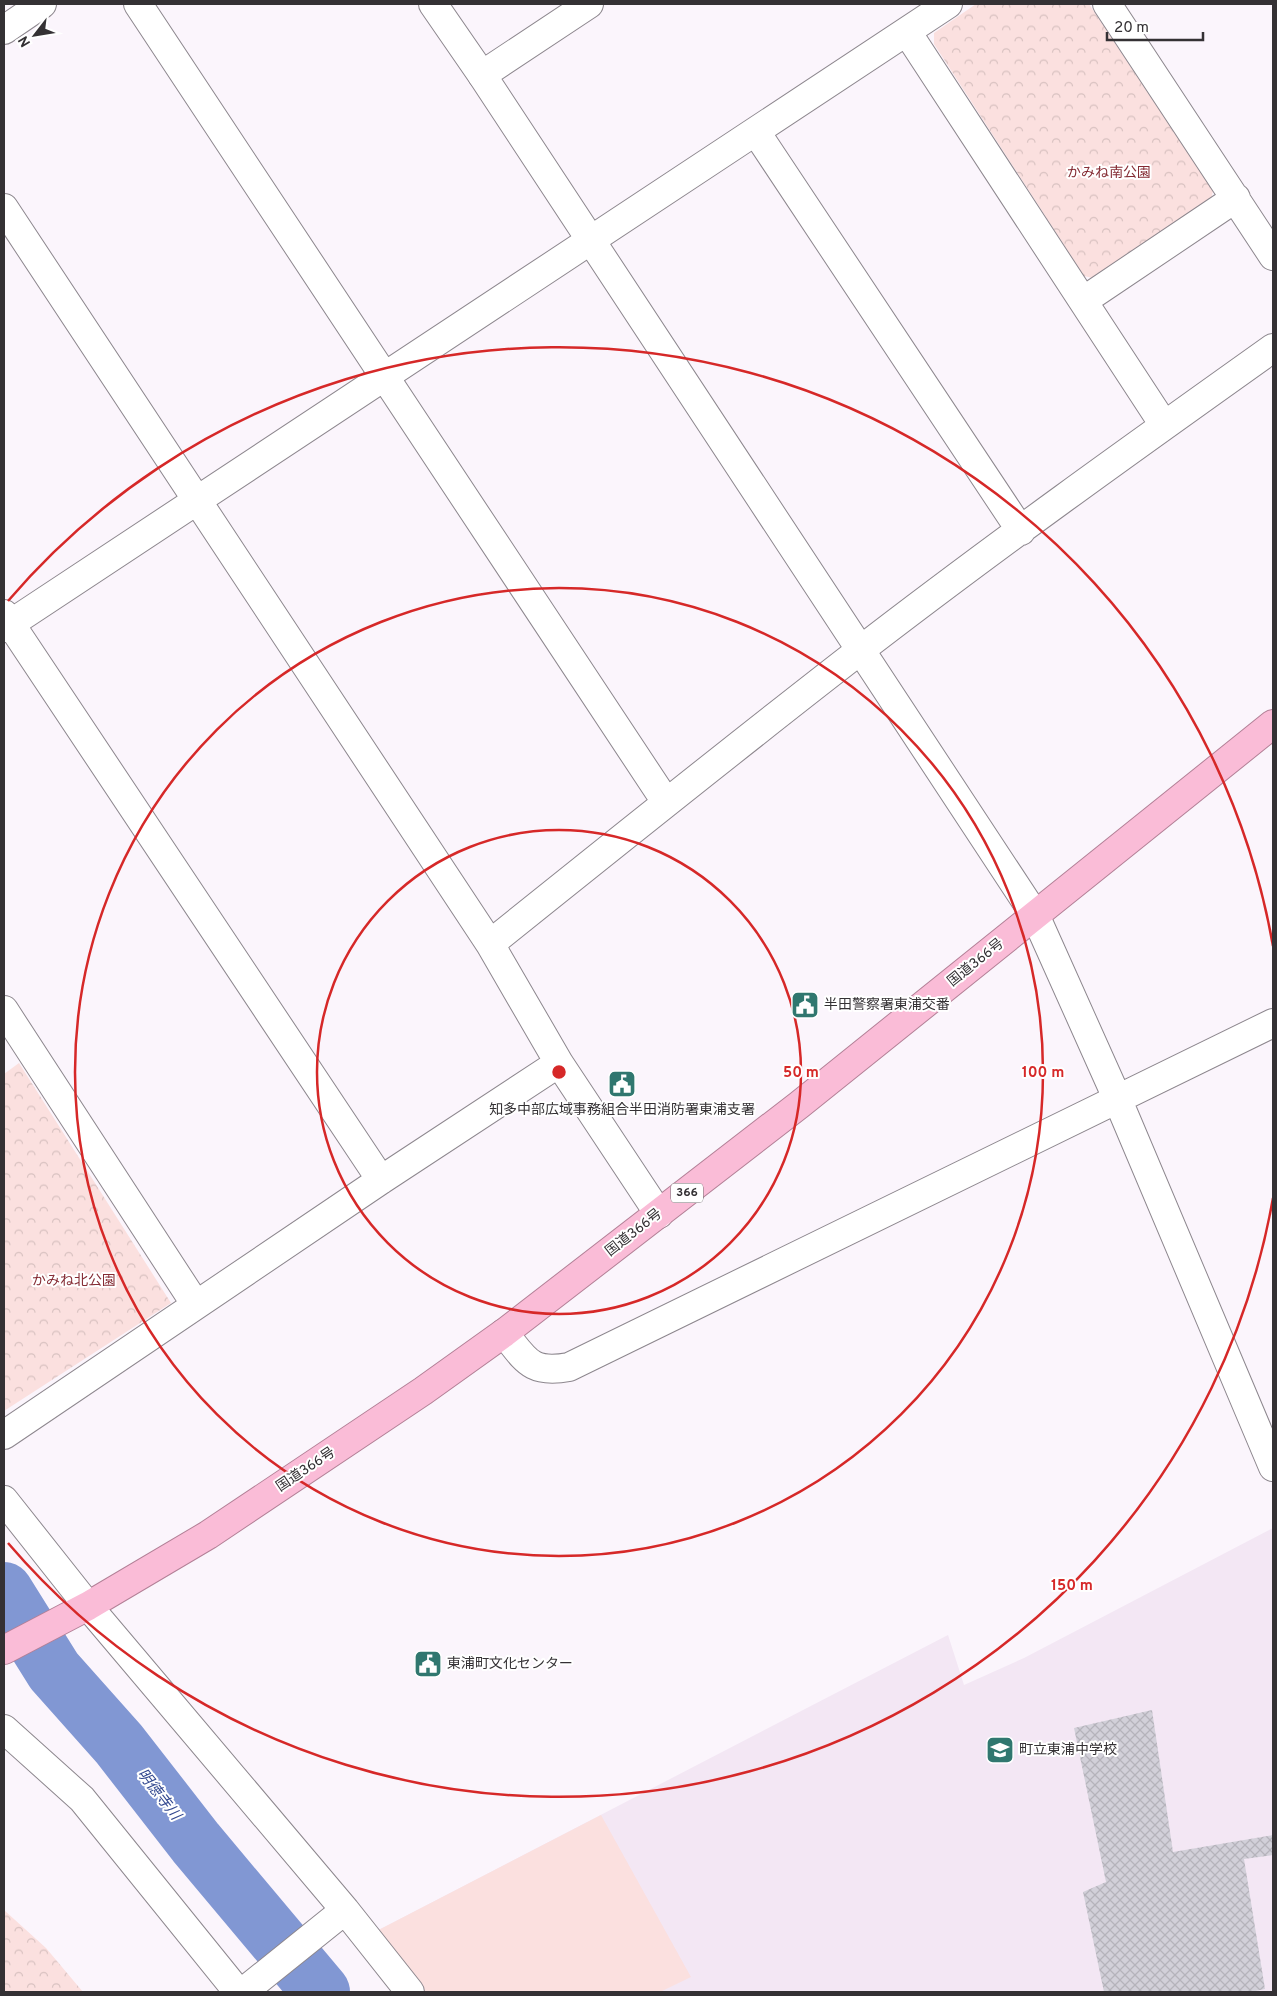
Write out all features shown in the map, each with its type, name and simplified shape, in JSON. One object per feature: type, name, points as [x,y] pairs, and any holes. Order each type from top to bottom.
[{"type":"highway","name":"国道366号","points":[[4,1650],[78,1612],[208,1535],[423,1391],[504,1333],[799,1105],[1273,724]]},
{"type":"street","points":[[4,30],[42,4]]},
{"type":"street","points":[[138,4],[666,802]]},
{"type":"street","points":[[433,4],[482,75],[1036,915],[1117,1098],[1273,1466]]},
{"type":"street","points":[[482,75],[588,4]]},
{"type":"street","points":[[381,1180],[6,622],[197,501],[948,4]]},
{"type":"street","points":[[1107,4],[1273,256]]},
{"type":"street","points":[[906,32],[1164,426]]},
{"type":"street","points":[[756,132],[1021,531]]},
{"type":"street","points":[[1083,301],[1236,198]]},
{"type":"street","points":[[4,208],[490,944],[559,1063],[659,1214]]},
{"type":"street","points":[[490,944],[666,802],[860,650],[1273,348]]},
{"type":"street","points":[[4,1010],[196,1305]]},
{"type":"street","points":[[504,1333],[526,1359],[537,1368],[550,1370],[568,1367],[1273,1023]]},
{"type":"street","points":[[4,1435],[381,1180],[559,1063]]},
{"type":"street","points":[[4,1500],[78,1612],[345,1910],[410,1992]]},
{"type":"street","points":[[4,1729],[82,1799],[238,1992]]},
{"type":"street","points":[[243,1992],[345,1910]]},
{"type":"shaded area","name":"町立東浦中学校","points":[[1273,1528],[1273,1992],[407,1992],[365,1937],[948,1635],[964,1685],[1024,1658]]},
{"type":"green space","name":"かみね南公園","points":[[976,4],[1089,4],[1213,191],[1210,204],[1097,279],[1084,276],[934,44],[934,33]]},
{"type":"green space","name":"かみね北公園","points":[[19,1063],[171,1303],[4,1411],[4,1074]]},
{"type":"green space","points":[[601,1815],[691,1977],[660,1992],[408,1992],[365,1937]]},
{"type":"green space","points":[[4,1910],[46,1948],[83,1992],[4,1992]]},
{"type":"building","points":[[1152,1710],[1173,1852],[1273,1835],[1273,1855],[1244,1859],[1265,1989],[1251,1992],[1104,1992],[1083,1892],[1106,1882],[1074,1728]]},
{"type":"waterway","name":"明徳寺川","points":[[4,1591],[54,1671],[119,1744],[196,1843],[321,1992]]},
{"type":"place","name":"半田警察署東浦交番","points":[[805,1005]]},
{"type":"place","name":"知多中部広域事務組合半田消防署東浦支署","points":[[622,1084]]},
{"type":"place","name":"東浦町文化センター","points":[[428,1664]]},
{"type":"place","name":"町立東浦中学校","points":[[1000,1750]]}]
